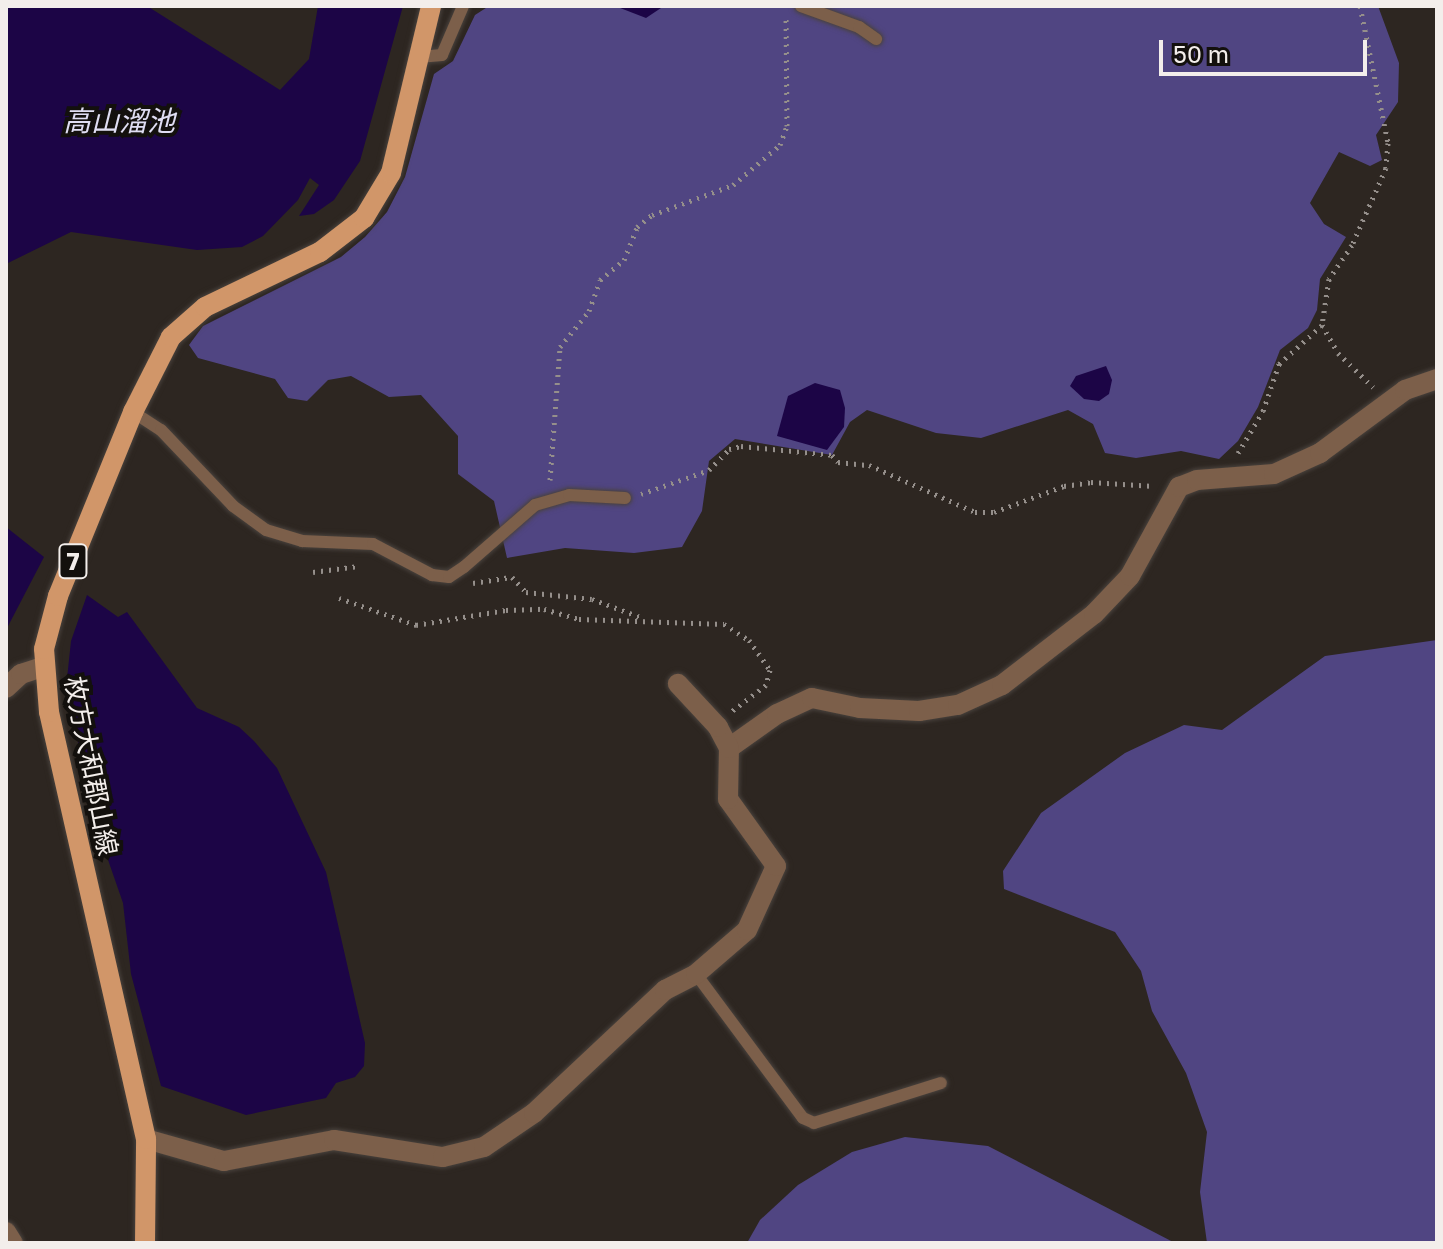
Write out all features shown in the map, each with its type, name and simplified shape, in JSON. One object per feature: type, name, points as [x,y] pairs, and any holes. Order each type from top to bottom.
[{"type":"main road","name":"枚方大和郡山線","points":[[145,1243],[146,1139],[49,712],[44,649],[58,596],[133,412],[171,337],[205,307],[320,252],[364,218],[391,173],[431,6]]},
{"type":"street","points":[[729,748],[777,714],[812,698],[860,708],[919,711],[958,705],[1002,685],[1094,614],[1130,576],[1179,487],[1223,478],[1274,474],[1320,453],[1390,400],[1437,379]]},
{"type":"street","points":[[6,688],[21,674],[45,666]]},
{"type":"street","points":[[146,1139],[224,1161],[334,1140],[443,1157],[484,1147],[534,1113],[665,990],[696,974],[747,930],[776,866],[728,799],[729,748],[718,727],[678,684]]},
{"type":"street","points":[[6,1232],[13,1243]]},
{"type":"lane","points":[[419,57],[442,55],[463,6]]},
{"type":"lane","points":[[801,6],[859,27],[876,39]]},
{"type":"lane","points":[[133,412],[161,430],[233,506],[266,530],[302,541],[373,544],[432,575],[449,577],[501,530],[549,501],[569,495],[625,498]]},
{"type":"lane","points":[[696,974],[803,1118],[814,1123],[941,1083]]},
{"type":"path","points":[[549,501],[560,347],[589,311],[600,280],[624,260],[637,227],[652,215],[733,185],[780,145],[787,126],[787,6]]},
{"type":"path","points":[[1223,478],[1253,430],[1279,364],[1322,325],[1329,279],[1352,245],[1386,168],[1388,143],[1360,6]]},
{"type":"path","points":[[1322,325],[1353,370],[1390,400]]},
{"type":"path","points":[[625,498],[709,470],[729,449],[741,446],[832,455],[838,462],[869,465],[975,512],[994,512],[1064,486],[1091,482],[1179,487]]},
{"type":"path","points":[[449,577],[476,584],[512,577],[526,592],[592,599],[641,618]]},
{"type":"path","points":[[339,598],[416,625],[506,610],[544,609],[579,619],[641,618],[724,624],[765,655],[770,670],[766,685],[739,703],[718,727]]},
{"type":"shaded area","points":[[489,6],[1378,6],[1399,63],[1398,102],[1376,135],[1382,160],[1370,166],[1339,152],[1310,203],[1324,224],[1346,237],[1320,279],[1317,310],[1308,328],[1280,350],[1258,407],[1238,441],[1219,459],[1181,451],[1136,458],[1105,453],[1093,424],[1068,410],[981,438],[936,433],[867,410],[850,422],[832,455],[735,439],[709,461],[702,511],[682,547],[634,553],[565,548],[507,558],[494,501],[458,474],[458,436],[421,395],[389,397],[351,376],[328,380],[307,401],[288,398],[275,379],[198,358],[189,345],[203,326],[341,257],[365,237],[387,212],[405,177],[434,74],[453,61],[475,15]]},
{"type":"shaded area","points":[[1437,640],[1437,1243],[1207,1243],[1200,1192],[1207,1132],[1186,1073],[1152,1011],[1141,971],[1115,932],[1004,889],[1003,871],[1041,813],[1125,753],[1184,725],[1222,730],[1325,656]]},
{"type":"shaded area","points":[[905,1137],[988,1146],[1175,1243],[747,1243],[760,1220],[798,1185],[852,1152]]},
{"type":"water","name":"高山溜池","points":[[6,6],[147,6],[280,90],[309,59],[318,6],[403,6],[360,161],[334,200],[314,214],[299,216],[319,185],[310,178],[298,200],[263,236],[242,247],[197,250],[71,232],[6,264]]},
{"type":"water","points":[[615,6],[664,6],[646,18]]},
{"type":"water","points":[[1106,366],[1112,380],[1109,394],[1099,401],[1084,399],[1070,386],[1076,376]]},
{"type":"water","points":[[815,383],[840,390],[845,408],[844,427],[827,450],[777,436],[788,396]]},
{"type":"water","points":[[6,527],[44,557],[6,630]]},
{"type":"water","points":[[87,595],[118,617],[127,612],[197,708],[239,727],[277,768],[326,872],[365,1043],[364,1066],[355,1077],[336,1083],[326,1098],[246,1115],[161,1086],[131,974],[123,903],[98,831],[66,688],[71,641]]}]
